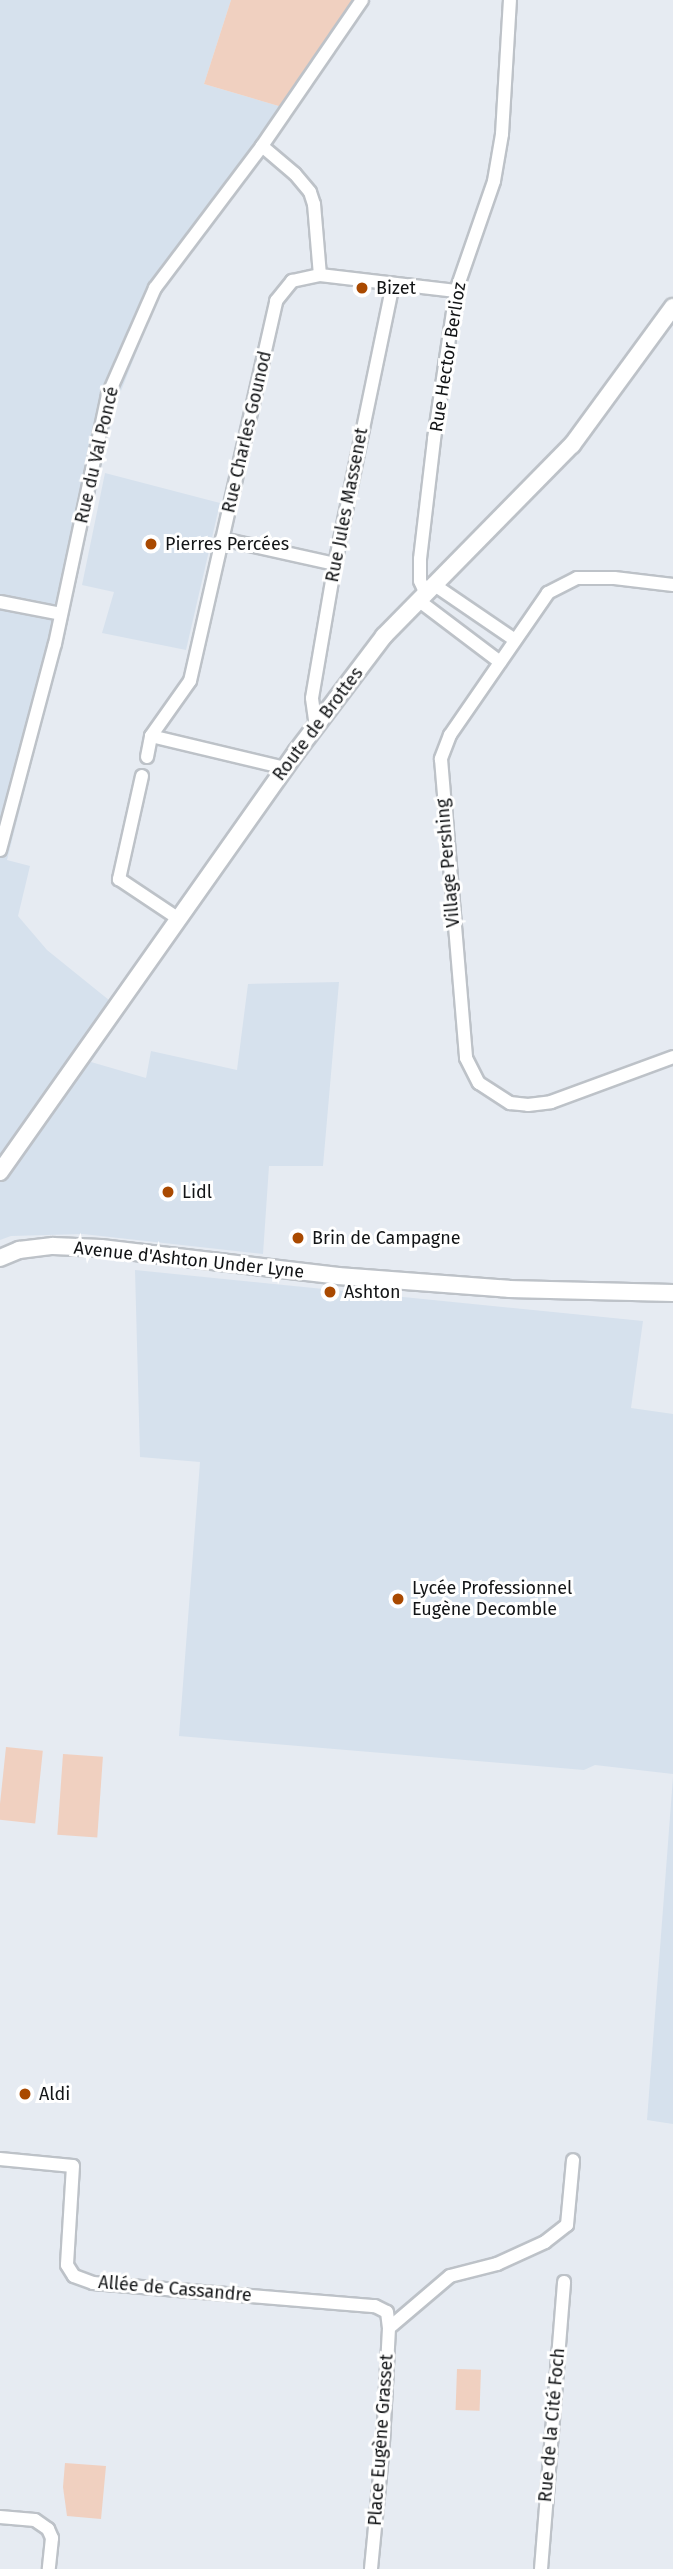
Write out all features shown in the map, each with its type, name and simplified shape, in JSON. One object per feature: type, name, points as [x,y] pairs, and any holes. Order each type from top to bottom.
[{"type":"street","name":"Rue du Val Poncé","points":[[0,850],[61,614],[108,395],[155,288],[262,146],[362,0]]},
{"type":"street","name":"Rue Hector Berlioz","points":[[426,592],[420,581],[420,559],[456,291],[494,181],[502,134],[510,0]]},
{"type":"street","points":[[262,146],[303,182],[314,204],[320,275],[456,291]]},
{"type":"street","name":"Rue Charles Gounod","points":[[147,757],[152,736],[190,681],[276,301],[292,281],[320,275]]},
{"type":"street","name":"Rue Jules Massenet","points":[[316,727],[312,698],[335,564],[393,284]]},
{"type":"street","name":"Route de Brottes","points":[[0,1172],[285,768],[384,636],[572,445],[673,307]]},
{"type":"street","points":[[222,539],[335,564]]},
{"type":"street","name":"Village Pershing","points":[[673,585],[614,578],[577,578],[548,593],[450,735],[441,759],[466,1058],[479,1083],[510,1103],[528,1105],[551,1102],[673,1057]]},
{"type":"street","points":[[426,592],[515,640]]},
{"type":"street","points":[[426,592],[500,663]]},
{"type":"street","points":[[0,602],[61,614]]},
{"type":"street","points":[[152,736],[285,768]]},
{"type":"street","points":[[142,776],[119,879],[179,919]]},
{"type":"street","name":"Avenue d'Ashton Under Lyne","points":[[0,1258],[19,1250],[53,1246],[101,1248],[351,1277],[509,1289],[673,1293]]},
{"type":"street","name":"Allée de Cassandre","points":[[0,2160],[73,2166],[68,2265],[74,2276],[93,2283],[375,2306],[387,2312]]},
{"type":"street","points":[[389,2328],[450,2276],[497,2264],[545,2242],[567,2225],[573,2160]]},
{"type":"street","name":"Rue de la Cité Foch","points":[[541,2569],[564,2281]]},
{"type":"street","name":"Place Eugène Grasset","points":[[371,2569],[389,2328],[387,2312]]},
{"type":"street","points":[[0,2517],[35,2520],[48,2529],[52,2538],[49,2569]]},
{"type":"shaded area","points":[[0,0],[231,0],[204,84],[282,107],[157,300],[115,406],[56,667],[7,860],[30,866],[18,916],[47,950],[125,1013],[91,1062],[146,1078],[151,1051],[237,1070],[248,984],[339,982],[323,1166],[269,1166],[263,1254],[83,1234],[11,1236],[0,1240]]},
{"type":"shaded area","points":[[231,0],[352,0],[282,107],[204,84]]},
{"type":"shaded area","name":"Pierres Percées","points":[[105,473],[220,503],[186,650],[102,633],[114,592],[82,585]]},
{"type":"shaded area","name":"Lycée Professionnel Eugène Decomble","points":[[135,1270],[643,1321],[631,1408],[673,1414],[673,1774],[595,1765],[584,1770],[179,1736],[200,1462],[140,1457]]},
{"type":"shaded area","points":[[6,1747],[43,1751],[35,1823],[0,1820]]},
{"type":"shaded area","points":[[63,1754],[103,1757],[97,1838],[57,1835]]},
{"type":"shaded area","points":[[673,1777],[673,2124],[647,2120]]},
{"type":"shaded area","points":[[457,2369],[481,2370],[480,2411],[456,2410]]},
{"type":"shaded area","points":[[65,2463],[106,2466],[101,2519],[67,2516],[63,2487]]},
{"type":"place","name":"Bizet","points":[[362,288]]},
{"type":"place","name":"Pierres Percées","points":[[151,544]]},
{"type":"place","name":"Lidl","points":[[168,1192]]},
{"type":"place","name":"Brin de Campagne","points":[[298,1238]]},
{"type":"place","name":"Ashton","points":[[330,1292]]},
{"type":"place","name":"Lycée Professionnel Eugène Decomble","points":[[398,1599]]},
{"type":"place","name":"Aldi","points":[[25,2094]]}]
